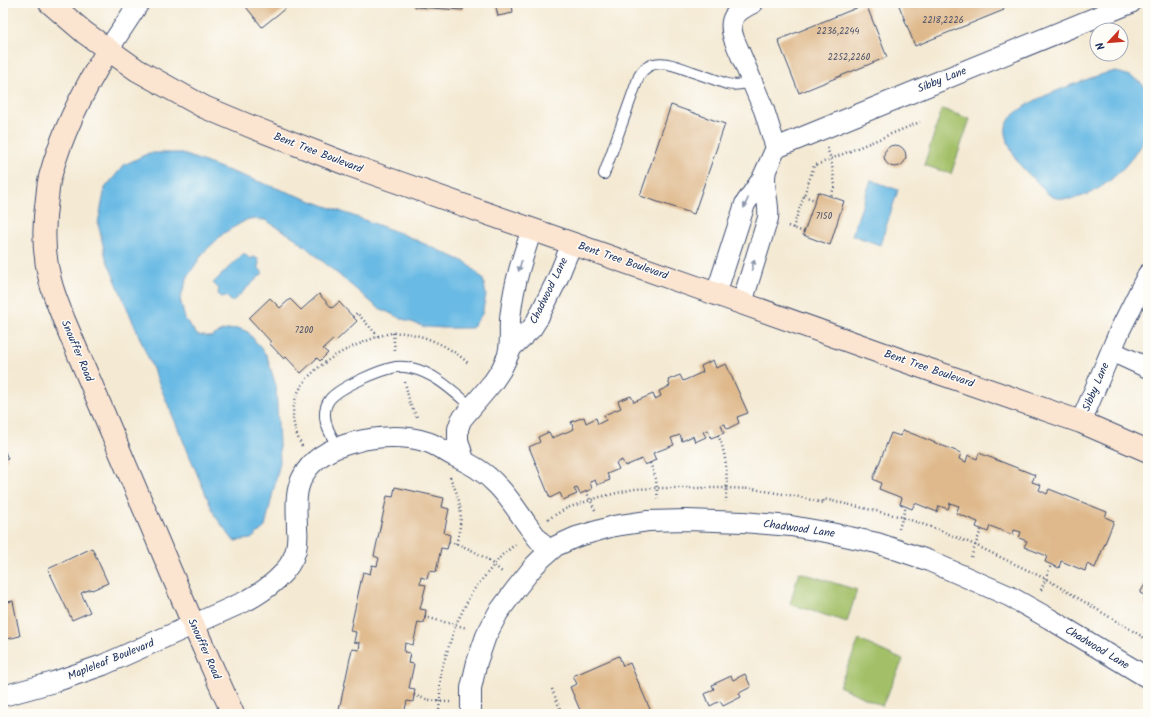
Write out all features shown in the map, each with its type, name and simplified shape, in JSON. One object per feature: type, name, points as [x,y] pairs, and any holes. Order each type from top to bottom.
[{"type":"main road","points":[[50,3],[85,33],[108,50]]},
{"type":"main road","name":"Bent Tree Boulevard","points":[[108,50],[137,70],[204,107],[349,166],[1081,422],[1148,451]]},
{"type":"main road","name":"Snouffer Road","points":[[108,50],[94,73],[73,114],[59,145],[49,178],[44,218],[44,245],[50,280],[64,320],[193,624],[233,714]]},
{"type":"street","points":[[108,50],[139,3]]},
{"type":"street","points":[[716,294],[745,204],[762,179],[776,148],[764,110],[731,28],[732,20],[737,13],[753,3]]},
{"type":"street","name":"Sibby Lane","points":[[776,148],[1131,3]]},
{"type":"street","points":[[742,303],[768,218],[764,187],[766,170]]},
{"type":"street","name":"Chadwood Lane","points":[[508,354],[510,346],[510,312],[514,289],[532,229]]},
{"type":"street","name":"Chadwood Lane","points":[[456,466],[458,429],[461,420],[497,376],[512,347],[532,328],[557,280],[572,243]]},
{"type":"street","name":"Sibby Lane","points":[[1081,422],[1120,330],[1148,274]]},
{"type":"street","name":"Sibby Lane","points":[[1111,351],[1148,368]]},
{"type":"street","points":[[193,624],[255,597],[282,574],[293,558],[296,550],[297,499],[302,479],[307,469],[329,451],[361,440],[403,438],[426,442],[456,466],[479,469],[496,484],[515,506],[548,552]]},
{"type":"street","name":"Chadwood Lane","points":[[471,708],[471,688],[477,662],[487,634],[498,613],[534,566],[548,552],[566,541],[590,532],[648,521],[725,521],[791,526],[877,543],[927,560],[1008,596],[1148,678]]},
{"type":"street","name":"Mapleleaf Boulevard","points":[[3,696],[54,682],[103,666],[193,624]]},
{"type":"lane","points":[[604,174],[639,76],[647,68],[657,64],[669,64],[727,84],[734,85],[752,81]]},
{"type":"lane","points":[[338,447],[329,432],[325,419],[325,413],[329,400],[338,392],[349,386],[390,368],[407,367],[426,374],[441,382],[472,407]]},
{"type":"path","points":[[793,228],[814,166],[920,122]]},
{"type":"path","points":[[820,130],[831,159],[835,185],[831,196]]},
{"type":"path","points":[[804,196],[815,200]]},
{"type":"path","points":[[353,317],[357,313],[379,337]]},
{"type":"path","points":[[324,356],[328,360]]},
{"type":"path","points":[[718,435],[725,456],[727,472],[725,521]]},
{"type":"path","points":[[650,462],[656,479],[660,521]]},
{"type":"path","points":[[456,466],[457,494],[461,515],[456,544]]},
{"type":"path","points":[[439,714],[441,671],[456,624],[472,592],[494,564],[510,548],[550,517],[567,508],[590,500],[634,489],[727,488],[764,490],[823,503],[824,499],[902,517],[976,545],[1046,579],[1148,640]]},
{"type":"path","points":[[964,576],[981,530]]},
{"type":"path","points":[[449,542],[473,550],[494,564],[518,586]]},
{"type":"path","points":[[1032,609],[1051,565]]},
{"type":"path","points":[[425,617],[456,624],[487,634]]},
{"type":"path","points":[[552,689],[562,714]]},
{"type":"path","points":[[414,695],[439,702],[471,708]]},
{"type":"green space","points":[[942,109],[970,119],[951,174],[924,165]]},
{"type":"green space","points":[[799,572],[857,590],[847,622],[790,604]]},
{"type":"green space","points":[[859,640],[903,660],[882,706],[839,686]]},
{"type":"water","points":[[1112,72],[1122,73],[1132,77],[1148,90],[1149,123],[1143,140],[1135,154],[1124,167],[1097,189],[1082,196],[1067,199],[1053,197],[1046,193],[1015,158],[1010,147],[1006,127],[1012,116],[1023,107],[1074,84]]},
{"type":"water","points":[[149,153],[180,153],[400,233],[467,263],[483,279],[486,295],[482,314],[472,328],[425,327],[400,318],[377,307],[295,238],[265,220],[248,219],[224,233],[203,253],[188,276],[180,299],[185,319],[197,335],[211,337],[222,331],[238,328],[248,332],[267,356],[276,386],[280,462],[265,527],[251,539],[234,541],[215,516],[106,258],[98,223],[105,188],[124,165]]},
{"type":"water","points":[[871,180],[898,190],[880,245],[852,235]]},
{"type":"water","points":[[244,253],[250,259],[254,257],[258,259],[258,267],[263,273],[232,302],[226,296],[219,296],[219,289],[213,283]]},
{"type":"building","points":[[243,3],[292,3],[262,27]]},
{"type":"building","points":[[415,3],[463,3],[463,10],[415,7]]},
{"type":"building","points":[[495,3],[512,3],[513,13],[498,16]]},
{"type":"building","points":[[898,3],[1001,3],[1004,10],[915,46]]},
{"type":"building","points":[[866,4],[887,57],[799,93],[778,40]]},
{"type":"building","points":[[671,105],[725,124],[694,214],[640,196]]},
{"type":"building","points":[[895,145],[903,148],[906,156],[903,164],[895,167],[887,164],[884,156],[887,148]]},
{"type":"building","points":[[818,192],[844,201],[830,245],[803,235]]},
{"type":"building","points":[[319,294],[332,308],[339,302],[357,321],[336,341],[334,339],[323,349],[328,353],[320,361],[317,358],[301,373],[286,357],[284,359],[249,318],[270,298],[280,308],[290,299],[301,310]]},
{"type":"building","points":[[713,360],[716,368],[726,364],[748,413],[737,417],[739,423],[727,429],[725,424],[721,425],[724,433],[711,438],[708,430],[703,432],[706,437],[695,442],[693,436],[682,441],[680,435],[671,438],[674,445],[653,453],[656,460],[645,465],[642,459],[625,466],[622,460],[616,463],[619,469],[607,474],[610,480],[597,485],[595,480],[590,482],[592,489],[580,494],[577,488],[574,489],[577,494],[563,500],[560,493],[550,498],[529,447],[540,442],[538,437],[549,432],[552,438],[574,429],[571,422],[584,417],[586,423],[596,418],[598,424],[606,420],[604,415],[621,408],[618,401],[631,396],[634,402],[653,394],[655,399],[661,396],[659,391],[670,386],[668,380],[680,375],[683,381],[703,372],[701,366]]},
{"type":"building","points":[[903,430],[961,453],[959,459],[966,462],[968,455],[977,459],[979,453],[1035,475],[1032,482],[1041,485],[1039,490],[1047,494],[1049,489],[1107,512],[1105,517],[1114,521],[1095,568],[1087,564],[1085,571],[1061,561],[1059,568],[1045,562],[1047,556],[1024,547],[1027,541],[1019,538],[1021,532],[1014,530],[1013,535],[990,526],[988,532],[976,527],[978,522],[956,513],[959,506],[950,503],[948,509],[939,506],[937,512],[915,503],[912,509],[900,504],[902,498],[879,489],[881,483],[873,479],[891,433],[900,436]]},
{"type":"building","points":[[3,447],[8,459],[3,461]]},
{"type":"building","points":[[395,487],[444,498],[442,507],[449,509],[444,533],[450,535],[449,542],[447,549],[441,548],[436,572],[429,571],[427,579],[421,577],[420,584],[426,585],[420,609],[426,610],[424,623],[418,622],[413,645],[405,643],[404,652],[410,653],[408,663],[414,664],[409,688],[415,689],[413,702],[407,701],[404,714],[345,714],[346,711],[339,710],[352,649],[359,650],[360,643],[354,642],[356,632],[350,631],[363,572],[370,574],[372,565],[377,566],[379,558],[374,556],[387,496],[393,497]]},
{"type":"building","points":[[3,501],[8,503],[3,513]]},
{"type":"building","points":[[92,548],[108,583],[81,593],[90,612],[72,620],[48,569]]},
{"type":"building","points":[[1148,579],[1148,597],[1140,593]]},
{"type":"building","points":[[1148,597],[1148,606],[1144,604]]},
{"type":"building","points":[[13,601],[20,636],[3,640],[3,603]]},
{"type":"building","points":[[619,656],[623,666],[630,663],[652,714],[575,714],[580,710],[570,687],[577,684],[573,676]]},
{"type":"building","points":[[745,674],[751,687],[739,693],[741,697],[723,706],[720,701],[710,706],[705,694],[714,689],[712,685],[731,676],[733,680]]}]
